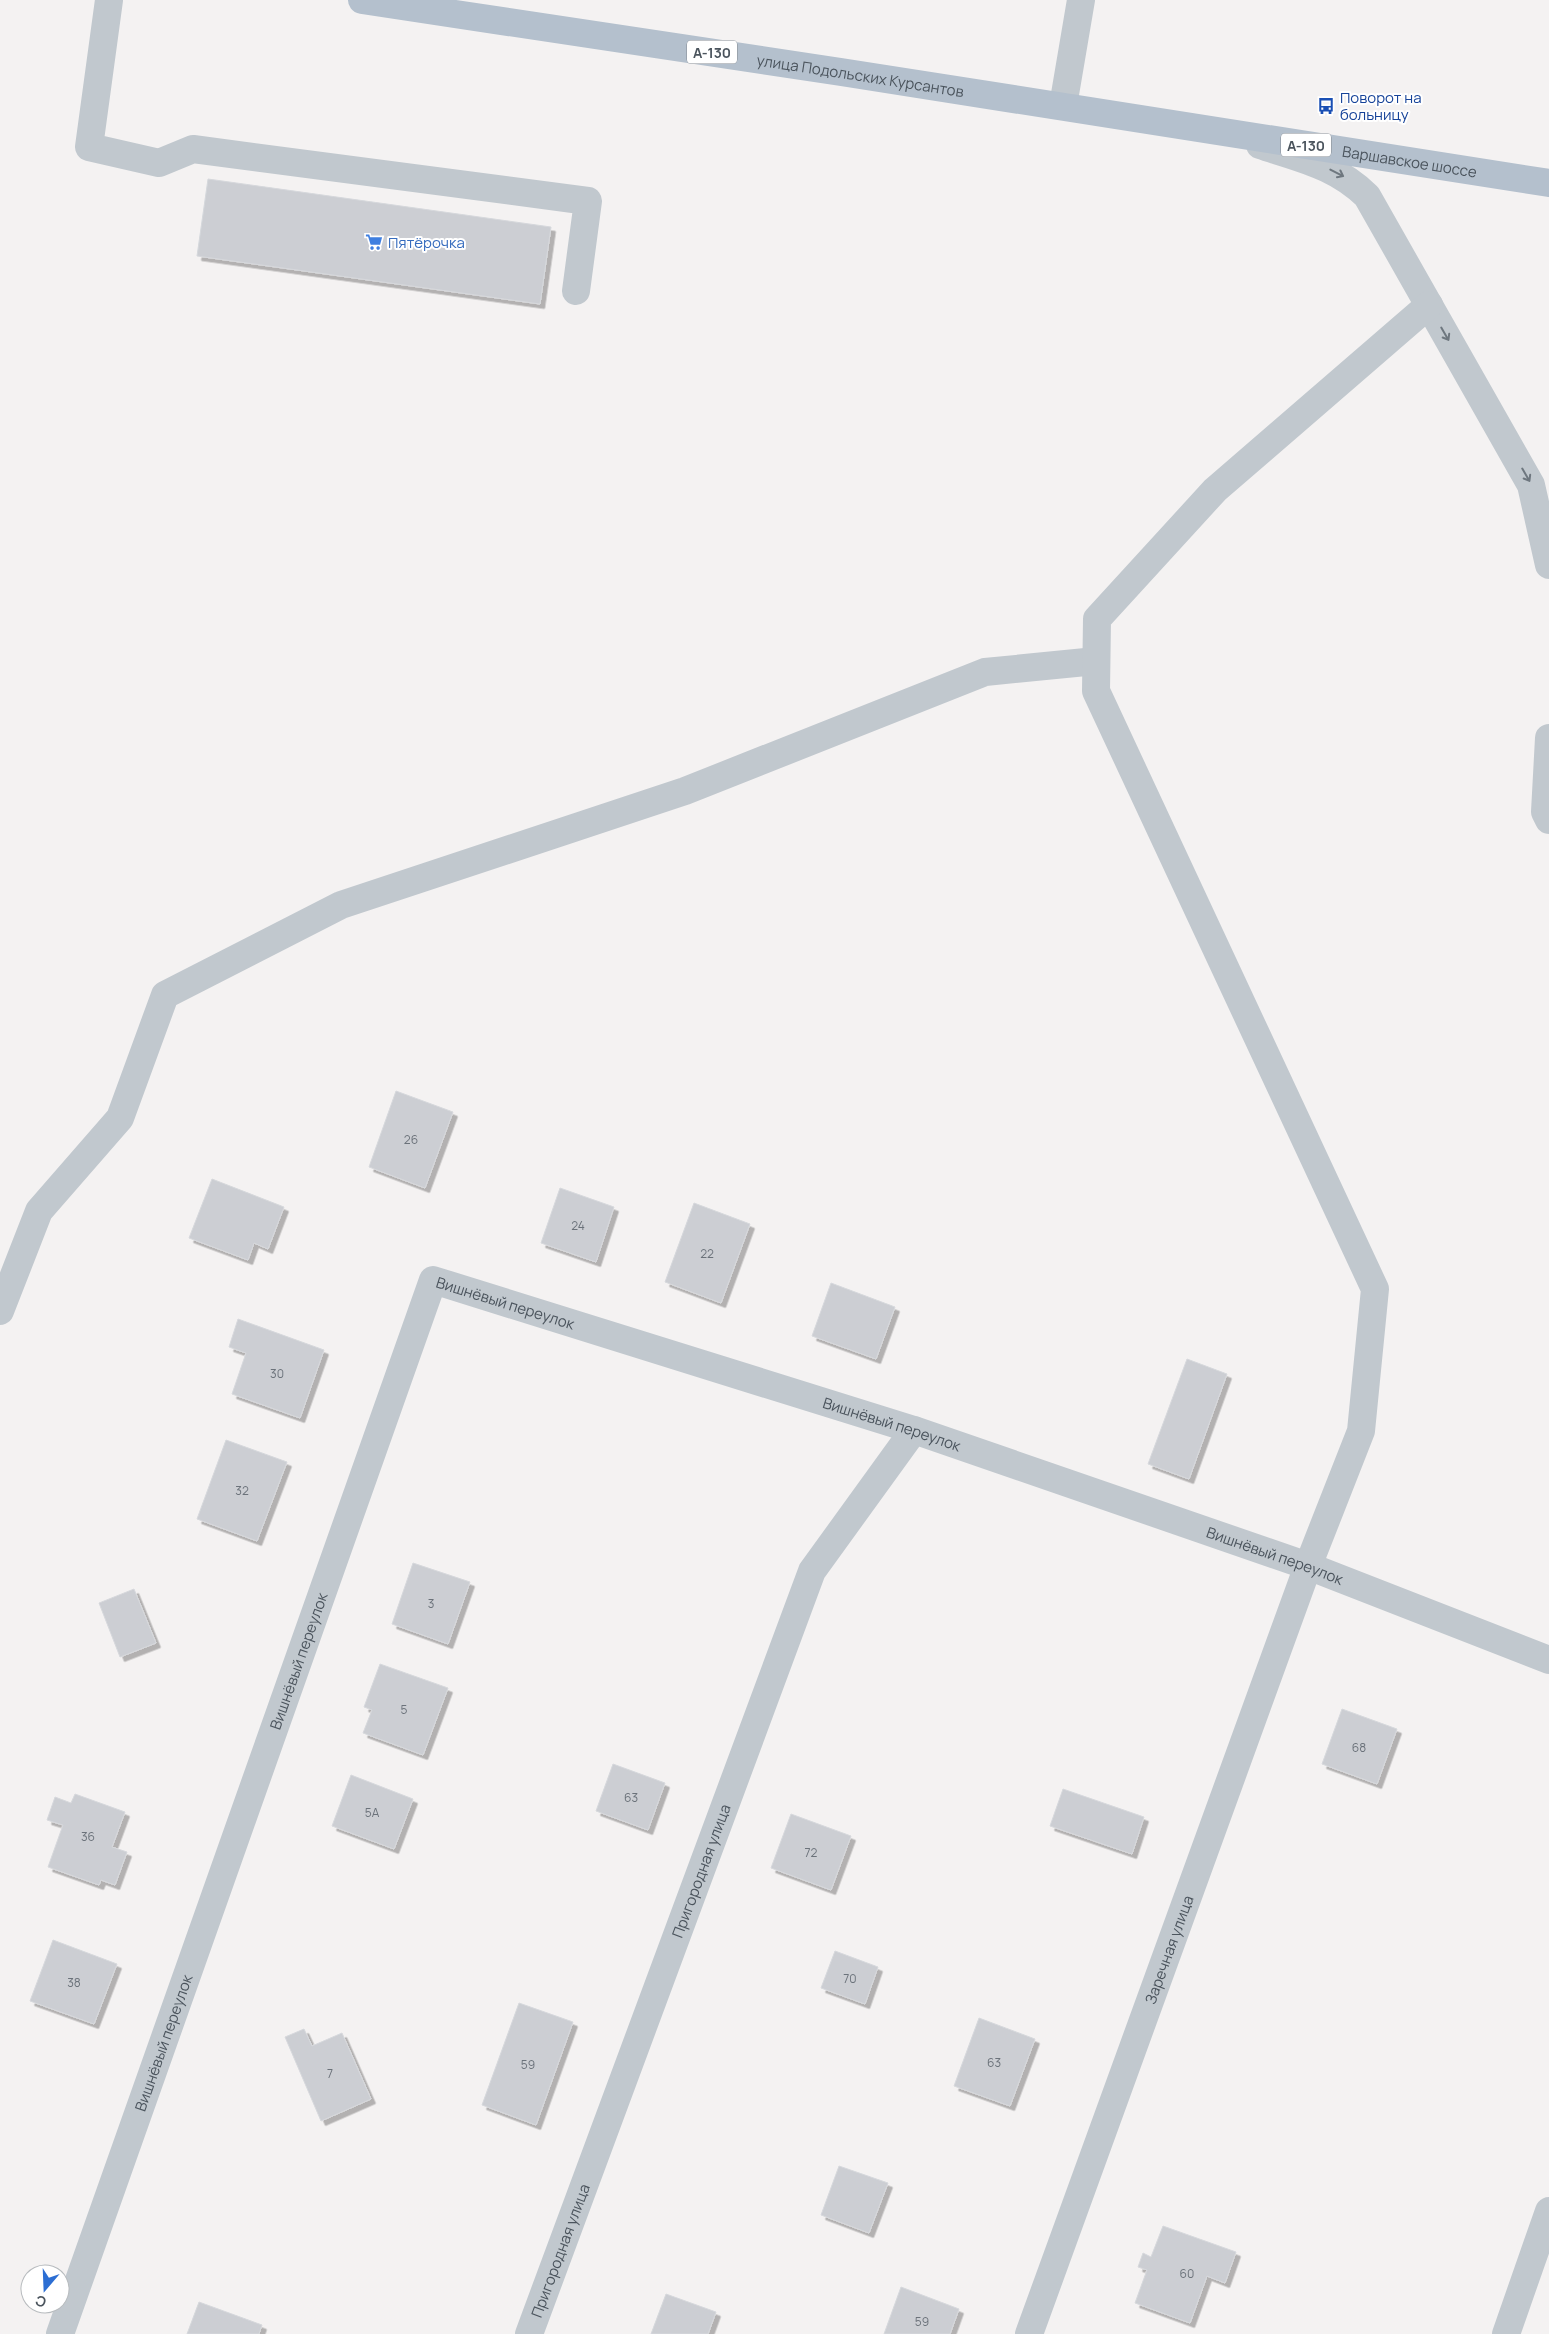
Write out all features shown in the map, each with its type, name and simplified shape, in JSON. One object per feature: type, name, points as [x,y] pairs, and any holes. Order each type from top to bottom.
[{"type":"main road","name":"улица Подольских Курсантов","points":[[362,0],[1063,106]]},
{"type":"main road","name":"Варшавское шоссе","points":[[1063,106],[1549,183]]},
{"type":"street","points":[[108,0],[89,147],[159,163],[193,149],[588,201],[576,291]]},
{"type":"street","points":[[1063,106],[1081,0]]},
{"type":"street","points":[[1226,132],[1336,171],[1367,196],[1531,485],[1549,565]]},
{"type":"street","name":"Заречная улица","points":[[1029,2334],[1308,1566],[1361,1431],[1375,1289],[1096,691],[1096,619],[1215,490],[1428,306]]},
{"type":"street","points":[[0,1311],[39,1211],[120,1118],[165,995],[341,906],[685,791],[985,672],[1096,661]]},
{"type":"street","points":[[1549,738],[1545,812],[1549,820]]},
{"type":"street","name":"Вишнёвый переулок","points":[[60,2334],[433,1280],[914,1430],[1308,1566],[1549,1660]]},
{"type":"street","name":"Пригородная улица","points":[[529,2334],[812,1571],[914,1430]]},
{"type":"street","points":[[1506,2334],[1549,2211]]},
{"type":"building","name":"Пятёрочка","points":[[208,179],[551,227],[540,304],[197,256]]},
{"type":"building","points":[[396,1091],[453,1112],[425,1188],[369,1167]]},
{"type":"building","points":[[212,1179],[284,1207],[268,1249],[254,1243],[248,1260],[189,1238]]},
{"type":"building","points":[[560,1188],[614,1207],[596,1262],[541,1243]]},
{"type":"building","points":[[694,1203],[750,1224],[721,1303],[665,1282]]},
{"type":"building","points":[[831,1283],[895,1307],[876,1359],[812,1336]]},
{"type":"building","points":[[238,1319],[324,1350],[300,1418],[232,1394],[246,1353],[229,1347]]},
{"type":"building","points":[[1187,1359],[1227,1374],[1189,1479],[1148,1464]]},
{"type":"building","points":[[226,1440],[287,1462],[257,1541],[197,1519]]},
{"type":"building","points":[[413,1563],[470,1582],[448,1644],[392,1624]]},
{"type":"building","points":[[134,1589],[156,1643],[120,1657],[99,1603]]},
{"type":"building","points":[[380,1664],[448,1688],[423,1755],[363,1733],[372,1710],[364,1707]]},
{"type":"building","points":[[1342,1709],[1397,1729],[1377,1784],[1322,1764]]},
{"type":"building","points":[[613,1764],[665,1783],[648,1830],[596,1811]]},
{"type":"building","points":[[351,1775],[413,1799],[394,1849],[332,1826]]},
{"type":"building","points":[[1063,1789],[1144,1817],[1132,1854],[1050,1826]]},
{"type":"building","points":[[75,1794],[125,1812],[112,1847],[127,1852],[115,1885],[101,1880],[99,1885],[48,1867],[63,1825],[47,1820],[55,1797],[71,1803]]},
{"type":"building","points":[[791,1814],[851,1836],[831,1890],[771,1868]]},
{"type":"building","points":[[53,1940],[117,1964],[94,2024],[30,2001]]},
{"type":"building","points":[[835,1951],[878,1967],[865,2004],[821,1988]]},
{"type":"building","points":[[519,2003],[573,2022],[536,2125],[482,2105]]},
{"type":"building","points":[[979,2018],[1035,2039],[1010,2106],[954,2086]]},
{"type":"building","points":[[304,2029],[312,2046],[342,2033],[371,2099],[321,2121],[285,2037]]},
{"type":"building","points":[[839,2166],[888,2183],[869,2233],[821,2215]]},
{"type":"building","points":[[1163,2226],[1236,2252],[1225,2283],[1207,2276],[1190,2323],[1135,2303],[1147,2270],[1138,2267],[1143,2253],[1151,2257]]},
{"type":"building","points":[[901,2287],[959,2309],[950,2334],[884,2334]]},
{"type":"building","points":[[666,2294],[716,2312],[708,2334],[651,2334]]},
{"type":"building","points":[[199,2302],[262,2325],[259,2334],[187,2334]]},
{"type":"place","name":"Поворот на больницу","points":[[1326,106]]},
{"type":"place","name":"Пятёрочка","points":[[374,242]]}]
